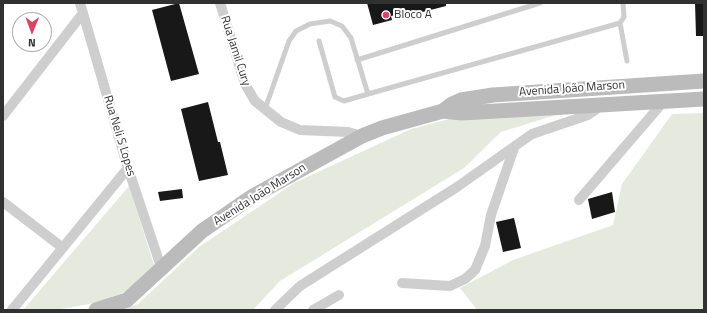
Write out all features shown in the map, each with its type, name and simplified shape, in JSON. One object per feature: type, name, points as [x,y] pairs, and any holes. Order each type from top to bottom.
[{"type":"main road","name":"Avenida João Marson","points":[[96,310],[110,307],[128,300],[161,267],[202,231],[223,216],[280,181],[362,136],[382,128],[443,110],[461,100],[509,93],[704,81]]},
{"type":"main road","name":"Avenida João Marson","points":[[443,110],[462,113],[704,99]]},
{"type":"street","name":"Rua Neli S Lopes","points":[[80,3],[128,168],[161,267]]},
{"type":"street","name":"Rua Jamil Cury","points":[[220,3],[245,84],[255,101],[281,122],[300,130],[348,132],[362,136]]},
{"type":"street","points":[[3,116],[83,13]]},
{"type":"street","points":[[580,200],[664,101]]},
{"type":"street","name":"Avenida João Marson","points":[[275,310],[306,282],[457,187],[532,134],[588,115],[605,104]]},
{"type":"street","points":[[402,283],[450,286],[465,279],[475,270],[485,246],[491,215],[514,148]]},
{"type":"street","points":[[12,310],[128,168]]},
{"type":"street","points":[[3,202],[63,248]]},
{"type":"street","points":[[313,310],[339,295]]},
{"type":"lane","points":[[357,60],[540,3]]},
{"type":"lane","points":[[623,3],[624,17],[620,24],[627,61]]},
{"type":"lane","points":[[265,110],[284,49],[292,35],[300,28],[322,21],[335,23],[342,26],[351,38],[368,94]]},
{"type":"lane","points":[[319,41],[335,97],[348,101],[368,94],[620,24]]},
{"type":"shaded area","points":[[569,111],[501,132],[464,168],[280,281],[253,310],[119,310],[138,304],[199,247],[294,183],[411,129],[468,114]]},
{"type":"shaded area","points":[[704,113],[704,310],[477,310],[460,288],[513,260],[613,225],[622,184],[672,114]]},
{"type":"shaded area","points":[[129,186],[154,265],[125,292],[95,303],[56,310],[23,310]]},
{"type":"building","points":[[179,3],[199,74],[171,81],[152,10]]},
{"type":"building","name":"Bloco A","points":[[367,3],[446,3],[446,6],[411,15],[410,12],[391,16],[392,20],[373,25]]},
{"type":"building","points":[[695,3],[704,3],[704,36],[696,36]]},
{"type":"building","points":[[208,102],[228,175],[199,181],[181,109]]},
{"type":"building","points":[[182,189],[183,198],[160,201],[158,192]]},
{"type":"building","points":[[612,192],[615,212],[592,219],[588,199]]},
{"type":"building","points":[[514,218],[521,248],[503,252],[496,222]]},
{"type":"place","name":"Bloco A","points":[[386,15]]}]
